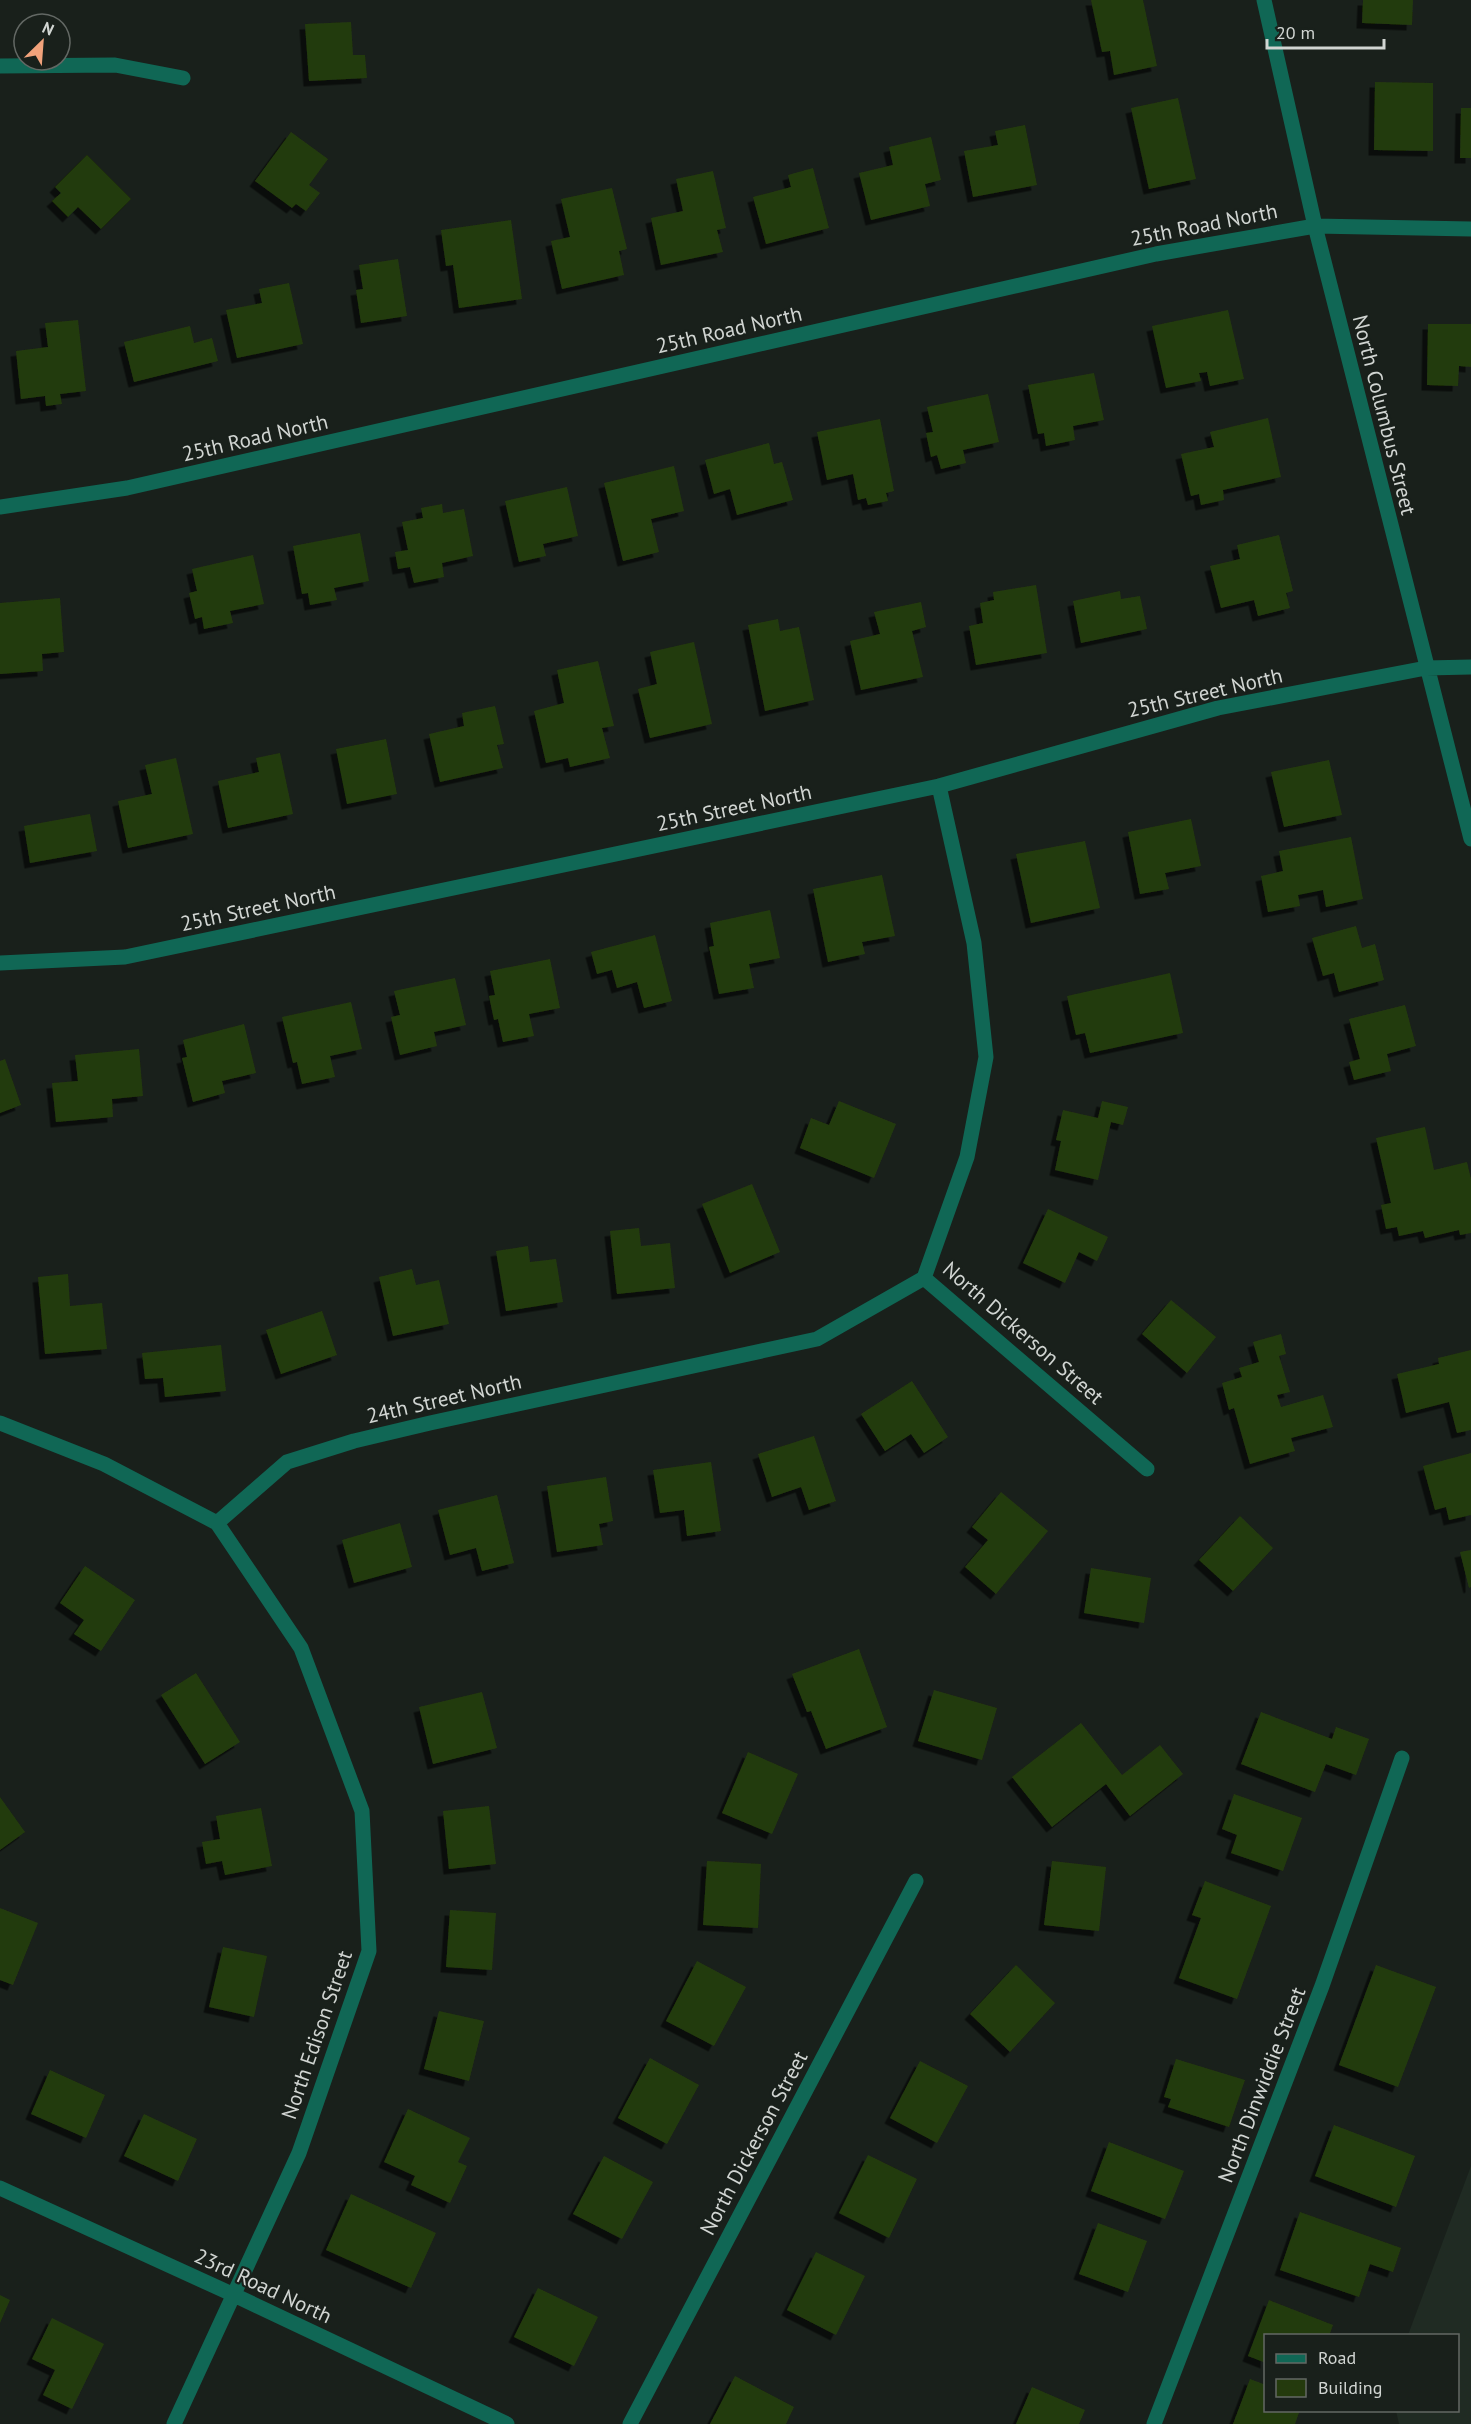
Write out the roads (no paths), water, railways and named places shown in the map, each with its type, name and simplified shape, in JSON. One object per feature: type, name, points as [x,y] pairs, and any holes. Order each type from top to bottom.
[{"type":"street","name":"North Columbus Street","points":[[1264,0],[1315,226],[1471,839]]},
{"type":"street","points":[[0,66],[115,65],[183,78]]},
{"type":"street","name":"25th Road North","points":[[0,507],[127,488],[1156,254],[1315,226],[1471,229]]},
{"type":"street","name":"25th Street North","points":[[0,963],[125,957],[939,786],[1218,708],[1426,668],[1471,667]]},
{"type":"street","name":"North Dickerson Street","points":[[939,786],[974,943],[986,1057],[967,1157],[924,1278],[1147,1468]]},
{"type":"street","name":"24th Street North","points":[[217,1523],[287,1462],[354,1441],[430,1423],[817,1339],[924,1278]]},
{"type":"street","points":[[0,1423],[104,1464],[217,1523]]},
{"type":"street","name":"North Edison Street","points":[[174,2424],[299,2153],[369,1951],[362,1811],[302,1648],[217,1523]]},
{"type":"street","name":"North Dinwiddie Street","points":[[1154,2424],[1322,1986],[1402,1758]]},
{"type":"street","name":"North Dickerson Street","points":[[630,2424],[916,1881]]},
{"type":"street","name":"23rd Road North","points":[[0,2188],[507,2424]]}]
